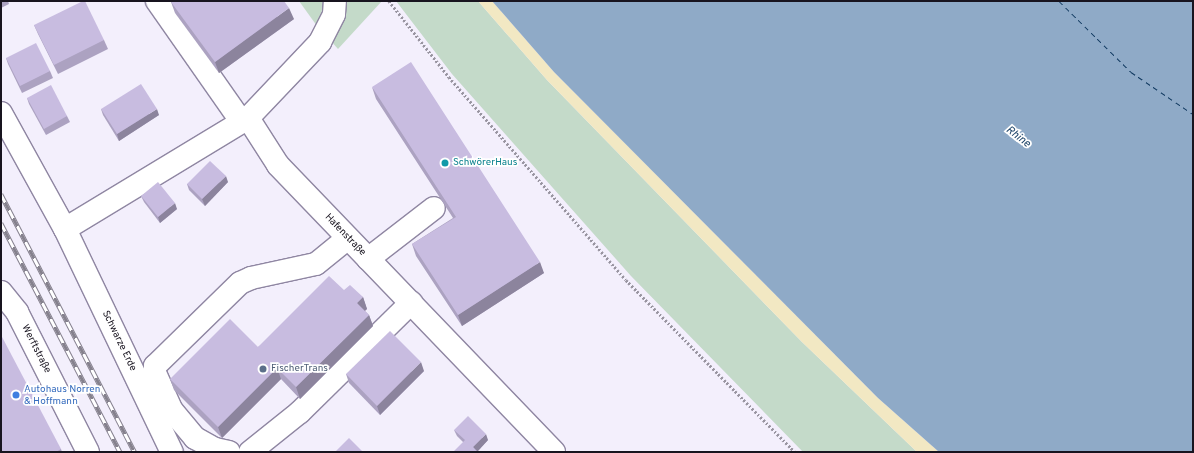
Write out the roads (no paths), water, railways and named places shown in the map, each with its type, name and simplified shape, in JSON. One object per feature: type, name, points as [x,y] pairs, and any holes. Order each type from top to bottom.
[{"type":"street","name":"Hafenstraße","points":[[157,1],[278,165],[554,452]]},
{"type":"street","points":[[65,229],[244,120],[320,42],[334,14],[335,1]]},
{"type":"street","name":"Schwarze Erde","points":[[1,113],[65,229],[172,452]]},
{"type":"street","points":[[368,259],[434,208]]},
{"type":"street","points":[[229,452],[215,449],[195,438],[172,411],[155,373],[155,366],[240,283],[251,278],[316,264],[348,238]]},
{"type":"street","name":"Werftstraße","points":[[1,292],[18,312],[88,452]]},
{"type":"street","points":[[250,452],[300,412],[411,303]]},
{"type":"water","name":"Rhine","points":[[492,1],[1193,1],[1193,452],[939,452],[878,398],[554,72]]},
{"type":"railway","points":[[1,194],[135,452]]},
{"type":"railway","points":[[1,223],[120,452]]},
{"type":"place","name":"SchwörerHaus","points":[[445,163]]},
{"type":"place","name":"FischerTrans","points":[[263,369]]},
{"type":"place","name":"Autohaus Norren & Hoffmann","points":[[16,395]]}]
